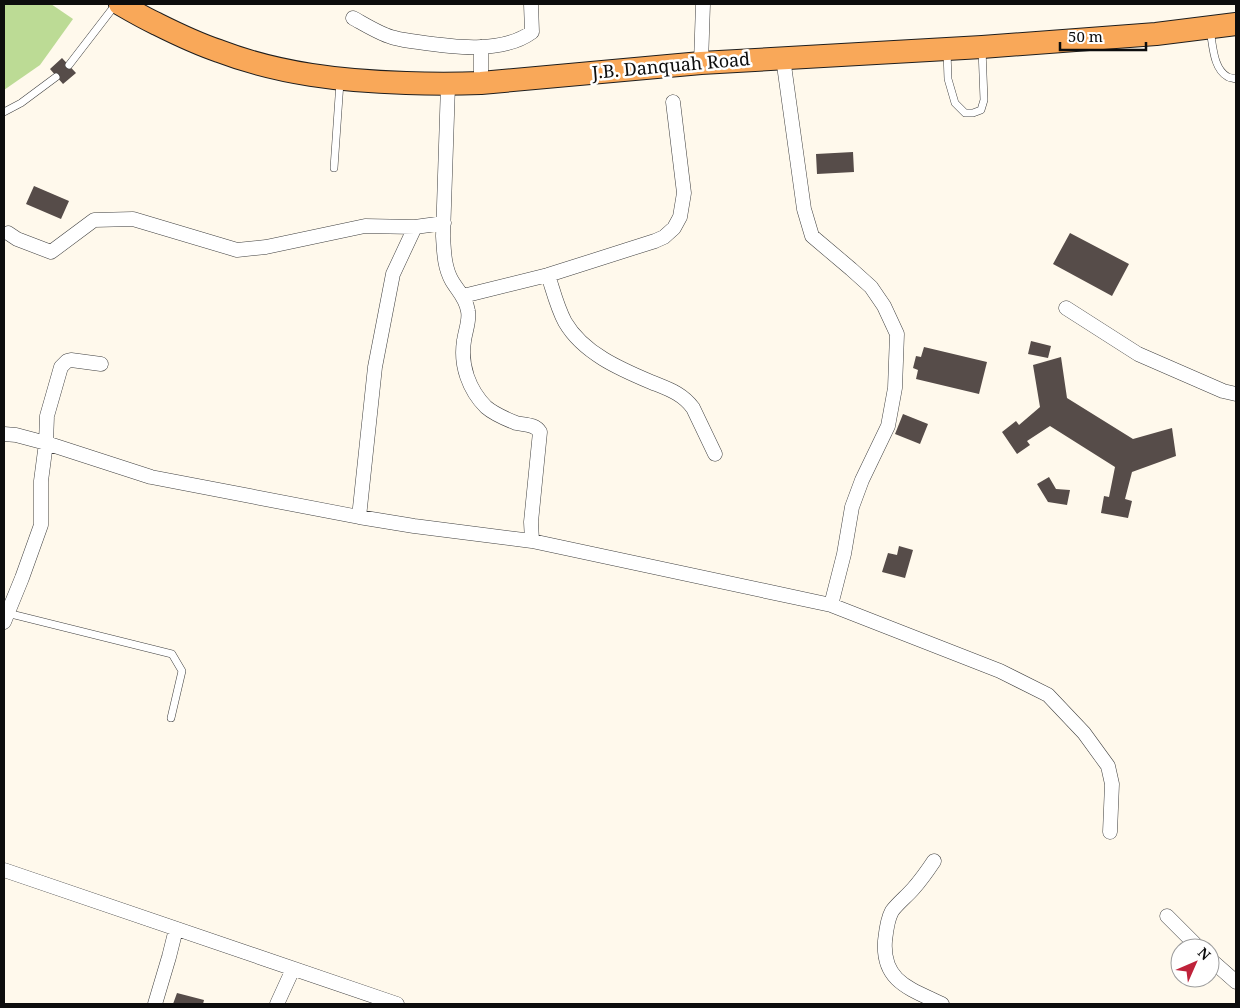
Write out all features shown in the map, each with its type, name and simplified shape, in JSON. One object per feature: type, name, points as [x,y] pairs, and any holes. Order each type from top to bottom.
[{"type":"highway","name":"J.B. Danquah Road","points":[[126,5],[157,24],[254,63],[291,72],[340,80],[448,85],[701,63],[982,47],[1156,34],[1236,24]]},
{"type":"street","points":[[353,18],[393,38],[435,44],[481,47],[506,43],[525,37],[532,32],[531,4]]},
{"type":"street","points":[[701,63],[703,4]]},
{"type":"street","points":[[481,47],[482,83]]},
{"type":"street","points":[[783,58],[804,210],[812,236],[871,287],[884,306],[897,334],[895,388],[888,426],[862,480],[852,507],[844,554],[831,605]]},
{"type":"street","points":[[448,85],[444,254],[448,272],[463,296],[469,313],[462,358],[472,389],[478,399],[488,409],[504,418],[534,427],[540,432],[531,522],[532,541]]},
{"type":"street","points":[[463,296],[548,275],[655,241],[664,237],[674,228],[680,217],[684,194],[673,102]]},
{"type":"street","points":[[8,233],[17,239],[51,252],[94,220],[133,219],[236,250],[266,247],[365,226],[415,227],[444,223]]},
{"type":"street","points":[[360,517],[375,367],[393,274],[415,227]]},
{"type":"street","points":[[548,275],[565,321],[584,344],[607,361],[630,373],[680,394],[693,408],[715,454]]},
{"type":"street","points":[[1066,308],[1138,354],[1223,391],[1236,394]]},
{"type":"street","points":[[5,618],[41,525],[41,481],[47,416],[61,367],[71,360],[101,364]]},
{"type":"street","points":[[4,434],[16,435],[46,443],[151,477],[360,517],[532,541],[831,605],[1000,671],[1048,696],[1084,733],[1108,766],[1112,784],[1110,832]]},
{"type":"street","points":[[934,860],[923,878],[892,912],[888,921],[884,951],[892,975],[901,983],[942,1004]]},
{"type":"street","points":[[4,870],[398,1004]]},
{"type":"street","points":[[1167,916],[1189,938]]},
{"type":"street","points":[[155,1004],[176,929]]},
{"type":"street","points":[[1220,968],[1236,982]]},
{"type":"street","points":[[277,1004],[293,969]]},
{"type":"lane","points":[[69,65],[126,5]]},
{"type":"lane","points":[[1210,28],[1215,59],[1220,69],[1228,77],[1236,79]]},
{"type":"lane","points":[[947,49],[948,79],[955,103],[965,113],[973,113],[980,110],[984,100],[982,47]]},
{"type":"lane","points":[[4,112],[21,103],[56,77]]},
{"type":"lane","points":[[334,168],[340,80]]},
{"type":"lane","points":[[5,618],[172,654],[182,671],[171,718]]},
{"type":"green space","points":[[4,4],[51,4],[73,19],[40,65],[4,90]]},
{"type":"building","points":[[62,58],[76,73],[63,84],[50,69]]},
{"type":"building","points":[[853,152],[854,172],[817,174],[816,154]]},
{"type":"building","points":[[34,186],[69,201],[61,219],[26,204]]},
{"type":"building","points":[[1070,233],[1129,264],[1112,296],[1053,264]]},
{"type":"building","points":[[1031,341],[1051,346],[1048,358],[1028,354]]},
{"type":"building","points":[[924,347],[987,362],[979,394],[916,379],[918,370],[913,368],[916,356],[921,357]]},
{"type":"building","points":[[1061,357],[1067,398],[1133,439],[1172,428],[1176,456],[1132,472],[1125,499],[1132,501],[1128,518],[1101,513],[1104,496],[1109,497],[1115,467],[1050,426],[1027,441],[1030,445],[1017,454],[1002,432],[1016,421],[1019,425],[1040,407],[1033,365]]},
{"type":"building","points":[[903,414],[928,424],[920,444],[895,434]]},
{"type":"building","points":[[1049,477],[1056,489],[1070,490],[1067,505],[1048,502],[1037,484]]},
{"type":"building","points":[[899,546],[913,550],[905,578],[882,572],[888,553],[897,555]]},
{"type":"building","points":[[177,993],[204,1000],[203,1004],[173,1004]]}]
